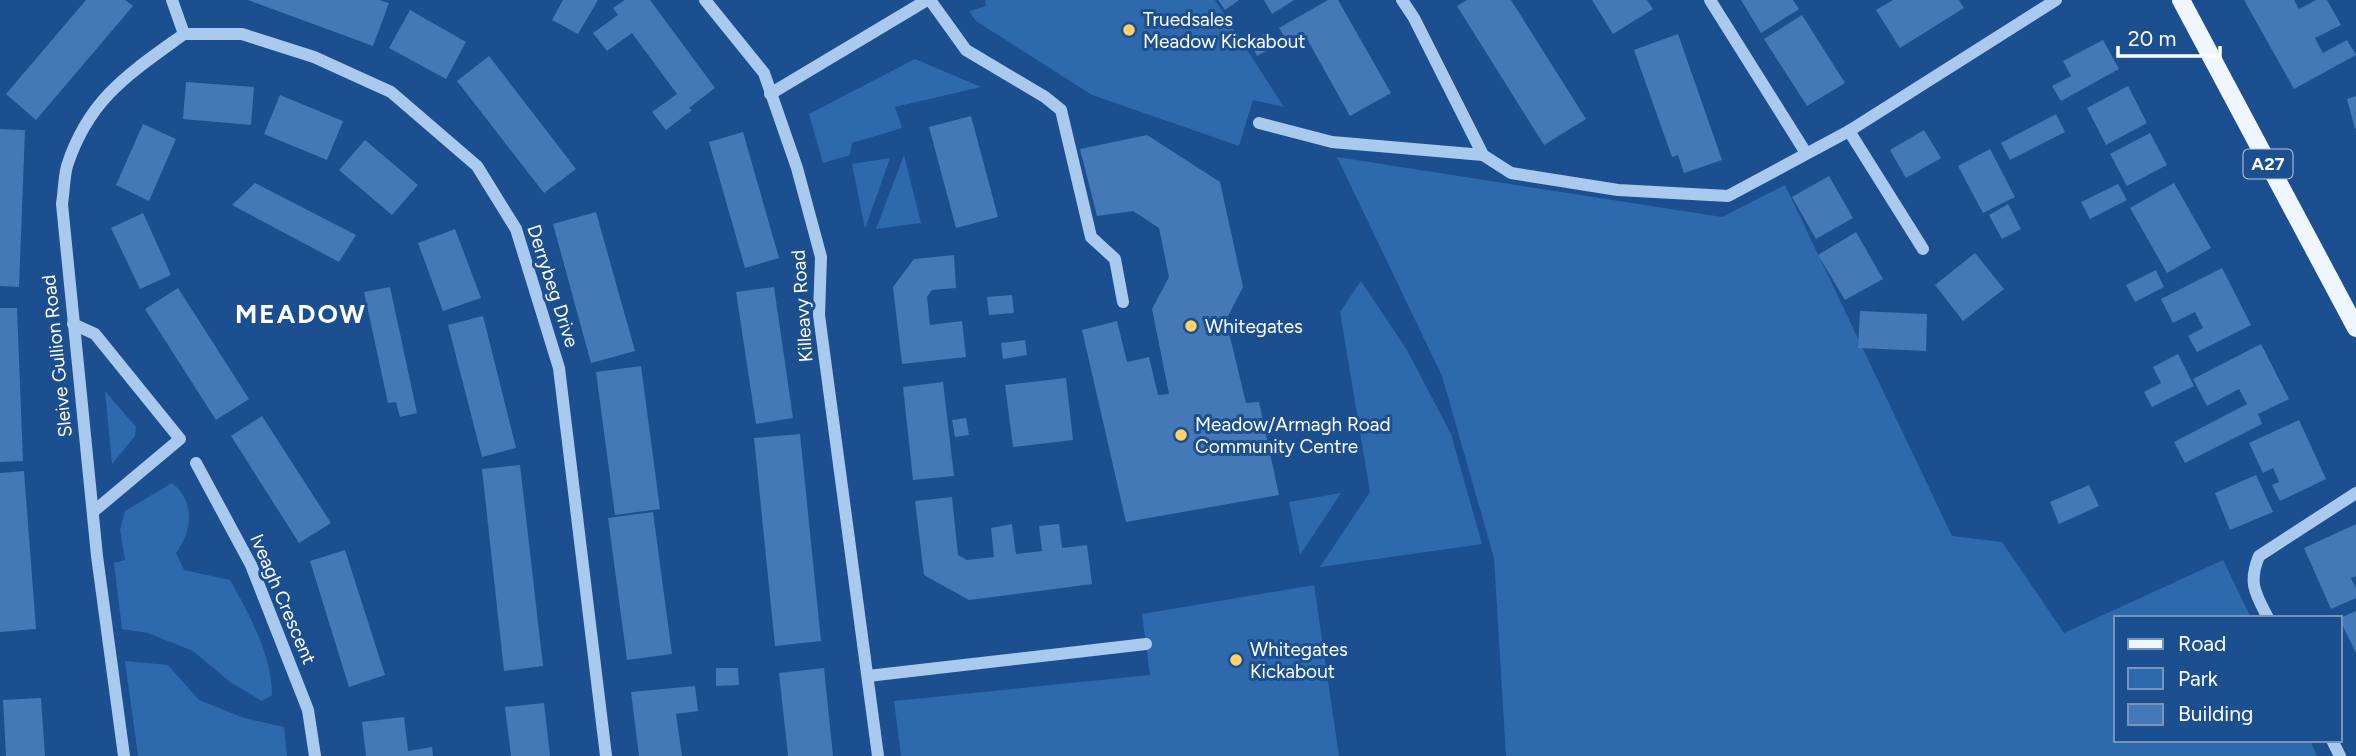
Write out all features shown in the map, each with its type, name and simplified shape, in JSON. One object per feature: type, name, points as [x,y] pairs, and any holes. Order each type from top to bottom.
[{"type":"main road","name":"A27","points":[[2180,0],[2356,328]]},
{"type":"street","points":[[172,0],[184,34]]},
{"type":"street","name":"Killeavy Road","points":[[705,0],[764,73],[797,168],[821,257],[819,315],[878,756]]},
{"type":"street","points":[[770,94],[928,0],[966,50],[1045,97],[1061,110],[1091,237],[1115,259],[1123,302]]},
{"type":"street","points":[[1402,0],[1414,18],[1483,155]]},
{"type":"street","points":[[1710,0],[1806,153]]},
{"type":"street","points":[[1259,123],[1332,142],[1483,155],[1511,173],[1618,190],[1728,196],[1849,131],[2056,0]]},
{"type":"street","name":"Sleive Gullion Road","points":[[124,756],[97,556],[62,204],[66,168],[88,119],[102,100],[135,68],[184,34]]},
{"type":"street","name":"Derrybeg Drive","points":[[184,34],[242,34],[314,57],[391,92],[477,166],[516,229],[559,368],[606,756]]},
{"type":"street","points":[[1849,131],[1923,249]]},
{"type":"street","points":[[73,324],[95,334],[180,439],[94,511]]},
{"type":"street","name":"Iveagh Crescent","points":[[196,463],[251,565],[308,710],[315,756]]},
{"type":"street","points":[[2267,616],[2256,596],[2253,572],[2259,556],[2356,492]]},
{"type":"street","points":[[868,676],[1146,645]]},
{"type":"green space","points":[[985,0],[1215,0],[1284,107],[1253,100],[1239,146],[1092,95],[976,21],[969,11],[986,6]]},
{"type":"green space","points":[[915,59],[981,87],[895,107],[902,128],[852,143],[850,155],[823,163],[809,114]]},
{"type":"green space","points":[[904,155],[921,223],[876,229]]},
{"type":"green space","points":[[1337,157],[1722,217],[1785,185],[1952,536],[2002,542],[2064,633],[2223,560],[2250,616],[2114,616],[2114,742],[2311,742],[2317,756],[1506,756],[1494,558],[1442,376]]},
{"type":"green space","points":[[890,158],[865,229],[852,164]]},
{"type":"green space","points":[[1361,281],[1407,350],[1451,434],[1482,544],[1320,567],[1370,492],[1340,312]]},
{"type":"green space","points":[[105,391],[136,427],[135,436],[112,464]]},
{"type":"green space","points":[[172,483],[185,499],[189,517],[186,536],[176,553],[184,570],[230,580],[252,621],[268,665],[272,695],[262,701],[230,682],[193,651],[148,633],[122,629],[114,563],[125,560],[120,530],[125,511]]},
{"type":"green space","points":[[1341,493],[1300,555],[1289,502]]},
{"type":"green space","name":"Whitegates Kickabout","points":[[1314,585],[1339,756],[901,756],[894,701],[1150,675],[1142,614]]},
{"type":"green space","points":[[125,661],[168,665],[199,700],[244,718],[284,727],[287,756],[138,756]]},
{"type":"building","points":[[86,0],[125,0],[133,6],[36,120],[6,94]]},
{"type":"building","points":[[248,0],[379,0],[389,3],[373,46]]},
{"type":"building","points":[[563,0],[598,0],[578,34],[552,20]]},
{"type":"building","points":[[625,0],[650,0],[715,88],[666,130],[652,112],[677,94],[632,33],[607,51],[593,33],[618,15],[613,8]]},
{"type":"building","points":[[1218,0],[1239,0],[1225,10]]},
{"type":"building","points":[[1264,0],[1294,0],[1272,14]]},
{"type":"building","points":[[1328,0],[1338,0],[1391,93],[1350,116],[1306,37],[1290,46],[1279,28]]},
{"type":"building","points":[[1467,0],[1511,0],[1586,119],[1544,145],[1457,6]]},
{"type":"building","points":[[1592,0],[1647,0],[1653,9],[1613,34]]},
{"type":"building","points":[[1741,0],[1793,0],[1799,9],[1761,33]]},
{"type":"building","points":[[1893,0],[1959,0],[1964,8],[1900,48],[1876,10]]},
{"type":"building","points":[[2244,0],[2294,0],[2299,9],[2316,0],[2327,0],[2341,25],[2315,38],[2319,46],[2323,53],[2347,40],[2356,55],[2294,89]]},
{"type":"building","points":[[410,10],[466,42],[446,79],[389,48]]},
{"type":"building","points":[[1802,15],[1845,83],[1807,106],[1764,39]]},
{"type":"building","points":[[1266,33],[1273,47],[1257,56],[1250,41]]},
{"type":"building","points":[[1678,34],[1722,160],[1684,173],[1678,155],[1672,157],[1634,50]]},
{"type":"building","points":[[2103,40],[2119,69],[2061,101],[2052,86],[2071,76],[2063,61]]},
{"type":"building","points":[[489,56],[576,169],[544,193],[457,81]]},
{"type":"building","points":[[186,82],[254,87],[251,125],[183,119]]},
{"type":"building","points":[[2128,86],[2147,123],[2106,145],[2087,108]]},
{"type":"building","points":[[280,95],[343,121],[327,160],[264,134]]},
{"type":"building","points":[[2356,96],[2356,128],[2355,129],[2347,99]]},
{"type":"building","points":[[2056,114],[2065,132],[2010,160],[2001,143]]},
{"type":"building","points":[[971,116],[998,217],[956,228],[929,127]]},
{"type":"building","points":[[143,124],[176,139],[149,201],[116,185]]},
{"type":"building","points":[[0,129],[25,130],[19,287],[0,286]]},
{"type":"building","points":[[1924,130],[1941,158],[1906,178],[1890,150]]},
{"type":"building","points":[[743,132],[779,258],[745,268],[709,142]]},
{"type":"building","points":[[2150,133],[2167,165],[2127,186],[2110,154]]},
{"type":"building","name":"Whitegates","points":[[1147,135],[1220,182],[1243,287],[1226,320],[1246,403],[1259,402],[1279,495],[1126,522],[1082,330],[1117,321],[1127,362],[1149,357],[1158,395],[1169,394],[1152,309],[1169,277],[1159,228],[1133,211],[1097,216],[1080,149]]},
{"type":"building","points":[[365,140],[418,185],[392,215],[339,170]]},
{"type":"building","points":[[1990,149],[2015,197],[1983,213],[1958,166]]},
{"type":"building","points":[[1829,176],[1853,218],[1816,239],[1792,197]]},
{"type":"building","points":[[255,183],[356,235],[339,262],[232,205]]},
{"type":"building","points":[[2174,183],[2211,248],[2167,273],[2130,208]]},
{"type":"building","points":[[2118,184],[2127,200],[2090,219],[2081,202]]},
{"type":"building","points":[[2008,204],[2021,229],[2002,239],[1989,215]]},
{"type":"building","points":[[596,212],[635,351],[591,363],[553,224]]},
{"type":"building","points":[[143,213],[171,275],[140,289],[111,228]]},
{"type":"building","points":[[455,229],[481,298],[443,311],[418,243]]},
{"type":"building","points":[[1856,232],[1883,279],[1845,300],[1818,255]]},
{"type":"building","points":[[1975,253],[2004,289],[1963,321],[1935,285]]},
{"type":"building","points":[[954,255],[956,288],[932,290],[927,297],[930,325],[962,321],[966,357],[902,364],[893,287],[914,259]]},
{"type":"building","points":[[2222,268],[2251,325],[2197,352],[2188,336],[2203,328],[2195,312],[2173,323],[2161,299]]},
{"type":"building","points":[[2156,270],[2164,287],[2135,302],[2126,285]]},
{"type":"building","points":[[390,287],[417,413],[400,417],[396,402],[388,403],[364,292]]},
{"type":"building","points":[[774,287],[793,418],[756,424],[736,292]]},
{"type":"building","points":[[178,288],[249,399],[216,420],[145,309]]},
{"type":"building","points":[[1012,295],[1014,313],[989,315],[987,297]]},
{"type":"building","points":[[0,308],[17,308],[23,461],[0,462]]},
{"type":"building","points":[[1860,311],[1927,314],[1926,351],[1858,348]]},
{"type":"building","points":[[483,316],[516,448],[482,457],[448,325]]},
{"type":"building","points":[[1025,340],[1027,355],[1003,359],[1001,343]]},
{"type":"building","points":[[2261,344],[2289,399],[2258,414],[2262,424],[2185,463],[2174,442],[2247,404],[2239,389],[2207,406],[2193,379]]},
{"type":"building","points":[[2178,354],[2194,386],[2152,407],[2144,392],[2161,383],[2153,367]]},
{"type":"building","points":[[641,366],[660,509],[615,515],[596,372]]},
{"type":"building","points":[[1066,378],[1073,440],[1013,447],[1005,385]]},
{"type":"building","points":[[943,382],[954,476],[913,480],[903,387]]},
{"type":"building","points":[[262,416],[331,523],[299,543],[231,436]]},
{"type":"building","points":[[966,418],[969,435],[955,437],[952,420]]},
{"type":"building","points":[[2299,420],[2326,479],[2280,501],[2272,485],[2279,482],[2273,468],[2263,473],[2249,443]]},
{"type":"building","points":[[800,434],[821,641],[775,646],[754,438]]},
{"type":"building","points":[[520,465],[543,666],[504,671],[482,469]]},
{"type":"building","points":[[24,471],[36,629],[0,632],[0,473]]},
{"type":"building","points":[[2256,475],[2273,512],[2230,530],[2215,493]]},
{"type":"building","points":[[2089,485],[2099,506],[2059,524],[2050,502]]},
{"type":"building","points":[[952,497],[958,555],[967,560],[994,557],[991,528],[1012,524],[1016,554],[1042,551],[1039,526],[1059,524],[1062,548],[1087,545],[1092,584],[969,600],[924,575],[915,501]]},
{"type":"building","points":[[653,512],[672,654],[627,660],[608,518]]},
{"type":"building","points":[[2356,524],[2356,576],[2351,578],[2356,588],[2356,598],[2331,609],[2304,548]]},
{"type":"building","points":[[345,550],[385,675],[349,687],[310,561]]},
{"type":"building","points":[[2356,611],[2356,653],[2342,624],[2342,617]]},
{"type":"building","points":[[716,668],[738,668],[739,685],[716,686]]},
{"type":"building","points":[[824,668],[833,756],[788,756],[779,673]]},
{"type":"building","points":[[695,686],[698,711],[676,714],[682,756],[639,756],[631,692]]},
{"type":"building","points":[[41,698],[45,756],[6,756],[3,700]]},
{"type":"building","points":[[544,703],[550,756],[511,756],[505,707]]},
{"type":"building","points":[[404,717],[408,751],[432,747],[433,756],[366,756],[362,722]]},
{"type":"place","name":"Truedsales Meadow Kickabout","points":[[1129,30]]},
{"type":"place","name":"Whitegates","points":[[1191,326]]},
{"type":"place","name":"Meadow/Armagh Road Community Centre","points":[[1181,435]]},
{"type":"place","name":"Whitegates Kickabout","points":[[1236,660]]},
{"type":"district","name":"MEADOW","points":[[301,314]]}]
